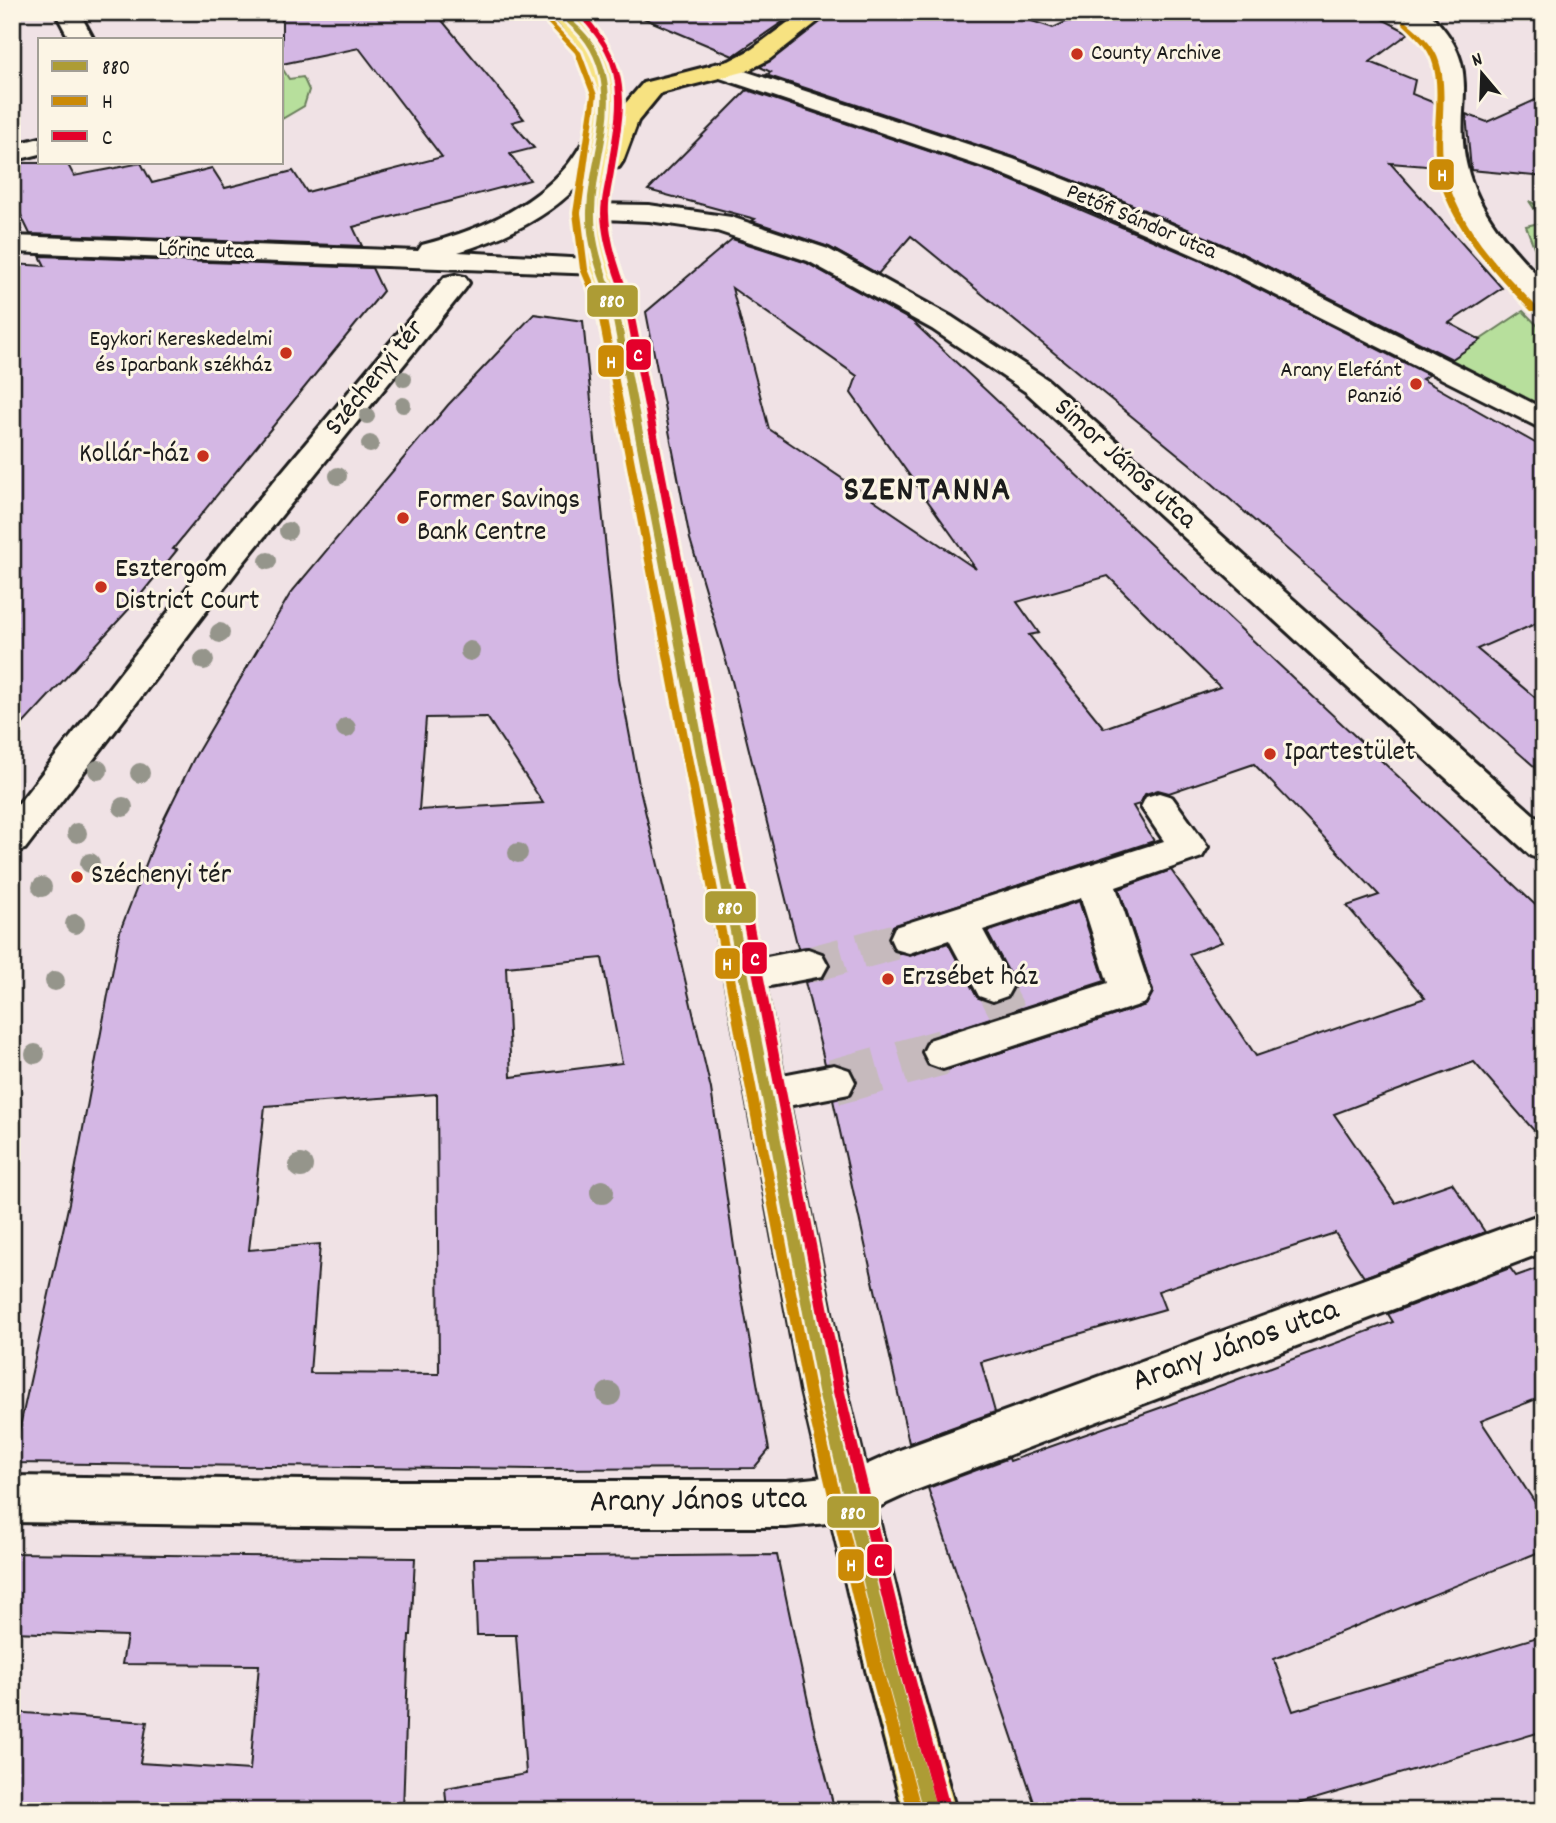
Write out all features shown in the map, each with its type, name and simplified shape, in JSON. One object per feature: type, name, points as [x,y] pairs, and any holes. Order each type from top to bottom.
[{"type":"main road","points":[[559,12],[590,44],[602,70],[608,94],[592,204],[598,266],[614,305],[824,1391],[848,1498],[930,1811]]},
{"type":"main road","points":[[592,204],[626,120],[652,88],[761,54],[818,12]]},
{"type":"main road","points":[[602,70],[707,72]]},
{"type":"street","points":[[67,12],[81,38]]},
{"type":"street","points":[[1414,12],[1437,32],[1454,64],[1450,142],[1454,168],[1466,200],[1485,232],[1544,299]]},
{"type":"street","name":"Petőfi Sándor utca","points":[[707,72],[1004,165],[1092,200],[1222,257],[1544,421]]},
{"type":"street","name":"Lőrinc utca","points":[[399,260],[463,243],[513,222],[573,175],[600,135]]},
{"type":"street","points":[[12,153],[38,146]]},
{"type":"street","name":"Simor János utca","points":[[592,204],[629,212],[721,223],[818,256],[942,323],[1037,386],[1544,846]]},
{"type":"street","name":"Lőrinc utca","points":[[12,244],[598,266]]},
{"type":"street","name":"Széchenyi tér","points":[[12,839],[231,555],[455,284]]},
{"type":"street","points":[[909,938],[1189,847],[1159,807]]},
{"type":"street","points":[[943,1052],[1006,1009],[1131,992],[1094,879]]},
{"type":"street","points":[[958,922],[1006,1009]]},
{"type":"street","points":[[744,975],[808,965]]},
{"type":"street","points":[[767,1093],[834,1082]]},
{"type":"street","name":"Arany János utca","points":[[12,1499],[398,1504],[786,1504],[848,1498],[897,1474],[1544,1232]]},
{"type":"shaded area","points":[[1544,557],[1544,774],[1385,638]]},
{"type":"green space","points":[[284,71],[289,79],[303,77],[309,90],[304,106],[284,118]]},
{"type":"green space","points":[[1529,201],[1544,209],[1544,258],[1534,247],[1526,226],[1543,222]]},
{"type":"green space","points":[[1523,311],[1544,332],[1544,406],[1500,388],[1450,360]]},
{"type":"building","points":[[282,12],[435,12],[524,119],[512,122],[534,148],[510,154],[530,180],[353,227],[362,246],[30,234],[12,197],[12,163],[68,164],[74,176],[142,164],[152,183],[212,168],[225,188],[293,171],[307,192],[442,157],[359,48],[284,64]]},
{"type":"building","points":[[629,12],[797,12],[733,56]]},
{"type":"building","points":[[833,12],[1004,12],[1053,28],[1087,12],[1369,12],[1409,33],[1370,62],[1415,80],[1412,94],[1437,104],[1434,133],[1438,167],[1390,163],[1502,288],[1449,323],[1481,340],[1452,359],[1233,249],[1103,192],[1014,157],[766,75],[771,72],[760,67]]},
{"type":"building","points":[[747,90],[994,173],[1211,265],[1429,375],[1422,379],[1544,448],[1544,620],[1477,649],[1544,705],[1544,775],[1190,464],[911,236],[878,274],[829,247],[752,221],[755,219],[648,190]]},
{"type":"building","points":[[1544,96],[1544,177],[1471,170],[1466,114],[1487,122]]},
{"type":"building","points":[[732,239],[807,263],[912,321],[1544,913],[1544,1142],[1474,1062],[1334,1114],[1395,1203],[1452,1183],[1485,1232],[1364,1277],[1335,1233],[1158,1291],[1165,1309],[981,1362],[995,1412],[909,1443],[833,1100],[851,1095],[857,1081],[850,1068],[835,1063],[825,1064],[805,982],[822,979],[830,964],[823,952],[809,947],[798,948],[732,681],[690,539],[646,312]],"holes":[[[732,288],[857,376],[851,393],[976,569],[769,429]],[[1108,576],[1220,687],[1104,728],[1029,635],[1039,633],[1017,602]],[[1254,764],[1379,895],[1347,906],[1425,998],[1256,1056],[1189,954],[1222,942],[1171,870],[1119,889],[1153,991],[1146,1005],[944,1071],[927,1065],[921,1051],[928,1038],[1105,981],[1079,901],[987,932],[1015,984],[1009,997],[994,1003],[977,997],[948,943],[910,956],[894,952],[888,939],[893,926],[1154,841],[1133,806],[1140,804],[1145,794],[1158,790],[1169,793]]]},
{"type":"building","points":[[40,256],[372,268],[383,291],[173,549],[177,550],[130,608],[12,736],[12,264],[45,266]]},
{"type":"building","points":[[534,314],[583,321],[619,678],[639,785],[711,1089],[739,1281],[769,1450],[754,1468],[533,1469],[12,1463],[69,1203],[120,931],[162,823],[194,758],[290,594],[448,405]],"holes":[[[487,717],[543,803],[419,810],[426,718]],[[602,958],[622,1063],[511,1077],[506,967]],[[437,1094],[439,1374],[310,1373],[320,1244],[249,1250],[265,1106]]]},
{"type":"building","points":[[1544,1266],[1544,1396],[1481,1421],[1544,1516],[1544,1550],[1274,1659],[1293,1711],[1544,1635],[1544,1731],[1274,1811],[1037,1811],[928,1488],[1168,1405],[1393,1322],[1388,1314],[1510,1268],[1516,1276]]},
{"type":"building","points":[[12,1553],[415,1558],[409,1635],[403,1811],[12,1811],[12,1712],[147,1722],[140,1763],[250,1770],[259,1665],[122,1664],[127,1636],[12,1632]]},
{"type":"building","points":[[777,1555],[813,1725],[835,1811],[447,1811],[445,1788],[526,1774],[516,1635],[477,1635],[474,1558]]},
{"type":"tunnel","points":[[808,965],[909,938]]},
{"type":"tunnel","points":[[993,985],[1008,1013]]},
{"type":"tunnel","points":[[834,1082],[943,1052]]},
{"type":"transit line","name":"880","points":[[559,12],[589,43],[600,62],[605,83],[604,125],[591,211],[595,247],[614,305],[824,1391],[891,1670],[930,1811]]},
{"type":"transit line","name":"C","points":[[579,12],[609,52],[620,89],[618,129],[605,209],[608,237],[628,302],[838,1388],[905,1666],[943,1807]]},
{"type":"transit line","name":"H","points":[[549,22],[578,52],[594,95],[577,213],[584,269],[601,309],[810,1394],[877,1673],[915,1811]]},
{"type":"transit line","name":"H","points":[[1404,22],[1427,45],[1437,65],[1439,158],[1447,192],[1478,246],[1534,309]]},
{"type":"place","name":"County Archive","points":[[1077,54]]},
{"type":"place","name":"Egykori Kereskedelmi és Iparbank székház","points":[[286,353]]},
{"type":"place","name":"Arany Elefánt Panzió","points":[[1416,384]]},
{"type":"place","name":"Kollár-ház","points":[[203,456]]},
{"type":"place","name":"Former Savings Bank Centre","points":[[403,518]]},
{"type":"place","name":"Esztergom District Court","points":[[101,587]]},
{"type":"place","name":"Ipartestület","points":[[1270,754]]},
{"type":"place","name":"Széchenyi tér","points":[[77,877]]},
{"type":"place","name":"Erzsébet ház","points":[[888,979]]},
{"type":"district","name":"SZENTANNA","points":[[928,492]]}]
